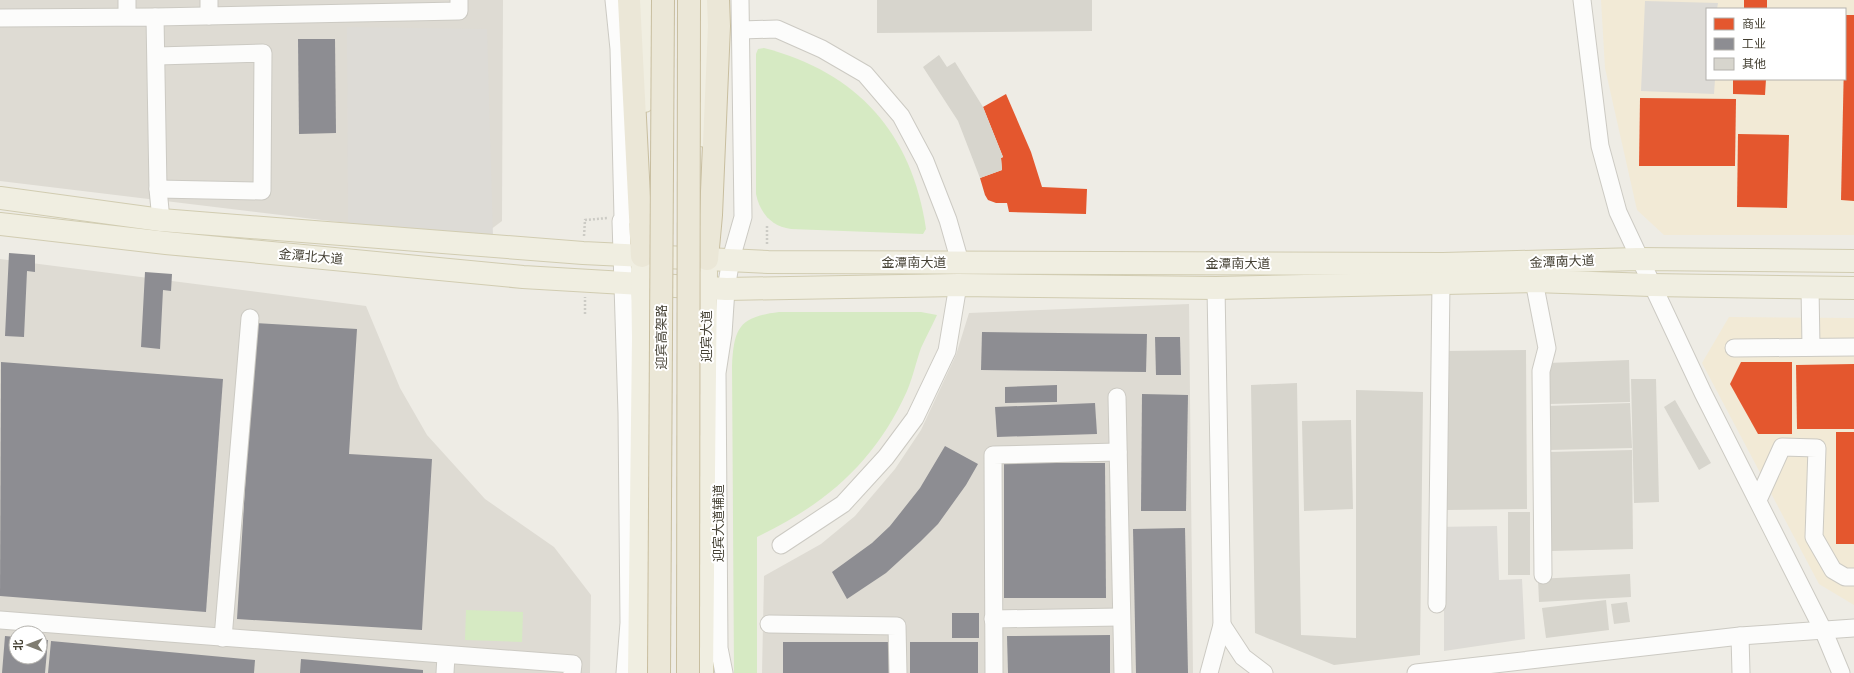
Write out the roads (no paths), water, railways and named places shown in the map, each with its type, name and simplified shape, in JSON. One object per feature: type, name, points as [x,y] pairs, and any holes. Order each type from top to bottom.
[{"type":"highway","points":[[629,0],[632,255]]},
{"type":"highway","name":"迎宾高架路","points":[[659,673],[663,0]]},
{"type":"highway","points":[[688,673],[689,0]]},
{"type":"highway","points":[[707,259],[711,209],[719,26],[718,0]]},
{"type":"main road","points":[[639,673],[643,346],[632,282],[632,255],[644,0]]},
{"type":"main road","name":"迎宾大道","points":[[702,673],[707,339],[716,288],[707,259],[703,0]]},
{"type":"main road","name":"金潭北大道","points":[[0,198],[161,220],[583,254],[632,255]]},
{"type":"main road","name":"金潭北大道","points":[[0,224],[166,242],[515,276],[632,282]]},
{"type":"main road","name":"金潭南大道","points":[[632,255],[775,262],[1444,264],[1638,259],[1854,261]]},
{"type":"main road","name":"金潭南大道","points":[[632,282],[716,288],[958,285],[1216,288],[1534,281],[1650,285],[1854,288]]},
{"type":"street","points":[[0,18],[127,8],[155,17],[209,8],[380,6],[459,11],[459,0]]},
{"type":"street","points":[[614,0],[619,48],[632,255]]},
{"type":"street","name":"迎宾大道辅道","points":[[724,673],[719,648],[717,373],[723,334],[716,288],[731,260],[743,217],[740,0]]},
{"type":"street","points":[[1582,0],[1600,146],[1618,212],[1650,285],[1824,632],[1841,673]]},
{"type":"street","points":[[155,17],[157,56],[158,189],[161,220]]},
{"type":"street","points":[[741,30],[777,29],[822,49],[865,74],[901,116],[925,161],[948,220],[960,262]]},
{"type":"street","points":[[157,56],[263,53],[262,191],[158,189]]},
{"type":"street","points":[[1534,281],[1547,348],[1541,371],[1543,575]]},
{"type":"street","points":[[625,673],[629,623],[627,413],[632,282]]},
{"type":"street","points":[[1437,604],[1441,284]]},
{"type":"street","points":[[781,545],[843,504],[886,457],[915,418],[947,351],[958,285]]},
{"type":"street","points":[[1209,673],[1222,625],[1216,288]]},
{"type":"street","points":[[1810,288],[1811,347]]},
{"type":"street","points":[[223,638],[250,318]]},
{"type":"street","points":[[1734,348],[1854,348]]},
{"type":"street","points":[[1117,397],[1120,617],[1123,673]]},
{"type":"street","points":[[1758,500],[1782,447],[1817,448],[1814,537],[1833,570],[1845,577],[1854,577]]},
{"type":"street","points":[[994,673],[993,455],[1118,452]]},
{"type":"street","points":[[993,619],[1120,617]]},
{"type":"street","points":[[0,620],[446,656],[572,664],[572,673]]},
{"type":"street","points":[[769,624],[897,626],[898,673]]},
{"type":"street","points":[[1222,625],[1243,658],[1264,673]]},
{"type":"street","points":[[1416,673],[1740,636],[1824,632],[1854,628]]},
{"type":"street","points":[[1740,636],[1741,673]]},
{"type":"street","points":[[445,673],[446,656]]}]
